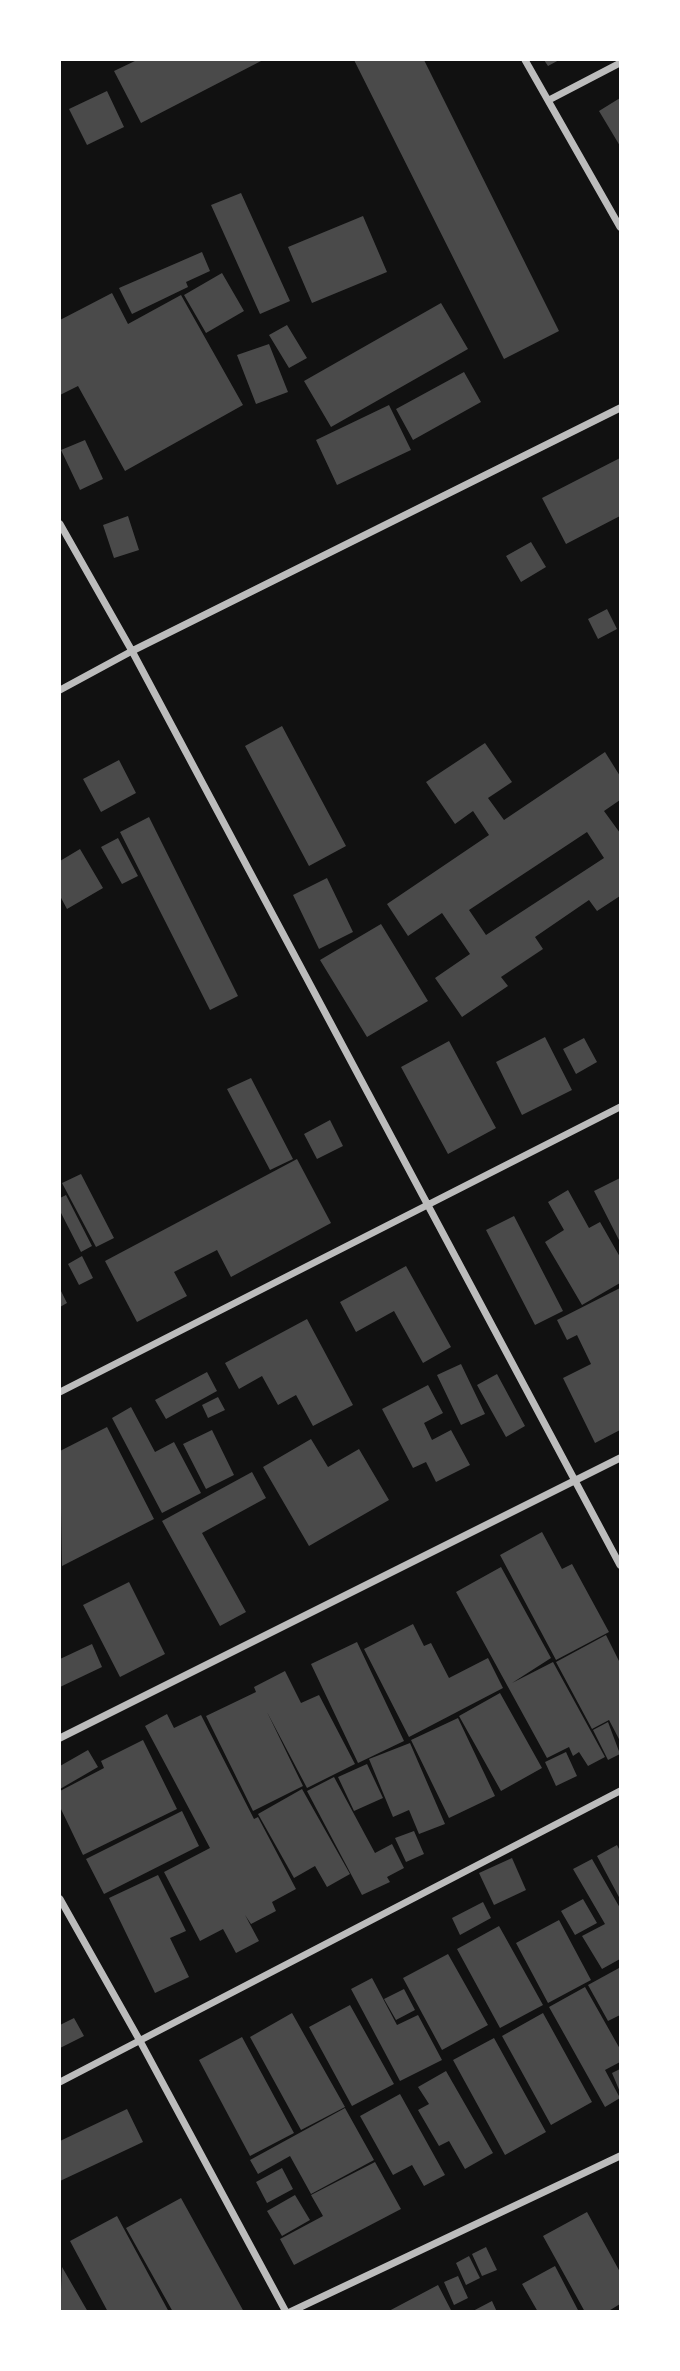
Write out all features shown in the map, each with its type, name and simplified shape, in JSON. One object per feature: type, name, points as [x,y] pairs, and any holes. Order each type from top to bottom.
[{"type":"street","points":[[526,60],[621,227]]},
{"type":"street","points":[[549,100],[621,63]]},
{"type":"street","points":[[60,690],[132,651],[621,408]]},
{"type":"street","points":[[60,524],[132,651],[621,1565]]},
{"type":"street","points":[[60,1392],[428,1208],[621,1107]]},
{"type":"street","points":[[60,1738],[621,1458]]},
{"type":"street","points":[[60,2082],[621,1791]]},
{"type":"street","points":[[60,1899],[288,2312],[621,2156]]},
{"type":"building","points":[[137,60],[263,60],[141,123],[114,71]]},
{"type":"building","points":[[354,60],[424,60],[559,331],[504,359]]},
{"type":"building","points":[[544,60],[559,60],[548,66]]},
{"type":"building","points":[[107,91],[124,127],[87,145],[69,109]]},
{"type":"building","points":[[620,98],[620,146],[599,111]]},
{"type":"building","points":[[241,193],[290,301],[260,314],[211,205]]},
{"type":"building","points":[[363,216],[387,272],[312,303],[288,247]]},
{"type":"building","points":[[202,252],[210,271],[186,282],[188,287],[132,314],[119,288]]},
{"type":"building","points":[[222,273],[244,311],[206,333],[184,295]]},
{"type":"building","points":[[112,293],[128,324],[181,295],[243,405],[125,471],[78,386],[60,395],[60,320]]},
{"type":"building","points":[[441,303],[468,349],[331,427],[304,381]]},
{"type":"building","points":[[287,325],[307,358],[289,368],[269,335]]},
{"type":"building","points":[[269,344],[288,392],[256,404],[237,355]]},
{"type":"building","points":[[464,372],[481,402],[413,440],[396,409]]},
{"type":"building","points":[[389,405],[411,450],[337,485],[316,440]]},
{"type":"building","points":[[85,440],[103,479],[80,490],[61,450]]},
{"type":"building","points":[[620,458],[620,516],[566,544],[542,498]]},
{"type":"building","points":[[128,516],[139,550],[114,558],[103,525]]},
{"type":"building","points":[[531,542],[546,567],[521,582],[506,556]]},
{"type":"building","points":[[607,609],[617,629],[598,639],[588,619]]},
{"type":"building","points":[[282,726],[346,846],[309,866],[245,746]]},
{"type":"building","points":[[485,743],[512,782],[488,798],[504,820],[605,752],[620,776],[620,800],[604,811],[620,833],[620,896],[597,911],[589,900],[535,937],[543,949],[501,977],[508,986],[462,1017],[435,978],[470,954],[442,913],[408,936],[387,904],[489,835],[473,811],[455,824],[426,782]],"holes":[[[587,832],[604,858],[486,935],[469,910]]]},
{"type":"building","points":[[119,760],[136,793],[101,812],[83,779]]},
{"type":"building","points":[[149,817],[238,996],[210,1010],[120,832]]},
{"type":"building","points":[[118,838],[138,876],[122,884],[101,847]]},
{"type":"building","points":[[80,849],[103,888],[67,909],[60,896],[60,861]]},
{"type":"building","points":[[327,878],[353,932],[319,949],[293,895]]},
{"type":"building","points":[[381,924],[428,1001],[367,1037],[320,960]]},
{"type":"building","points":[[545,1037],[572,1090],[522,1115],[496,1062]]},
{"type":"building","points":[[584,1038],[597,1062],[576,1074],[563,1049]]},
{"type":"building","points":[[449,1041],[496,1128],[448,1154],[401,1067]]},
{"type":"building","points":[[251,1078],[293,1159],[270,1170],[227,1089]]},
{"type":"building","points":[[330,1120],[343,1146],[317,1159],[304,1134]]},
{"type":"building","points":[[297,1159],[331,1223],[231,1277],[217,1250],[174,1272],[187,1296],[137,1322],[105,1261]]},
{"type":"building","points":[[81,1174],[114,1238],[96,1247],[62,1183]]},
{"type":"building","points":[[620,1178],[620,1242],[594,1191]]},
{"type":"building","points":[[568,1190],[589,1228],[600,1222],[620,1257],[620,1283],[582,1305],[545,1242],[564,1230],[548,1202]]},
{"type":"building","points":[[66,1195],[92,1246],[81,1252],[60,1211],[60,1198]]},
{"type":"building","points":[[514,1216],[563,1311],[535,1325],[486,1230]]},
{"type":"building","points":[[82,1256],[93,1278],[79,1285],[68,1264]]},
{"type":"building","points":[[406,1266],[451,1347],[423,1363],[394,1311],[356,1332],[340,1302]]},
{"type":"building","points":[[620,1288],[620,1430],[595,1443],[563,1378],[591,1364],[577,1335],[567,1340],[557,1320]]},
{"type":"building","points":[[60,1289],[67,1303],[60,1307]]},
{"type":"building","points":[[307,1319],[353,1405],[313,1426],[296,1395],[278,1405],[262,1376],[239,1389],[225,1363]]},
{"type":"building","points":[[461,1364],[485,1414],[461,1425],[437,1375]]},
{"type":"building","points":[[207,1372],[217,1391],[166,1419],[155,1400]]},
{"type":"building","points":[[497,1374],[525,1426],[506,1437],[477,1385]]},
{"type":"building","points":[[428,1385],[443,1413],[424,1423],[432,1440],[451,1430],[470,1465],[436,1482],[426,1462],[413,1468],[382,1409]]},
{"type":"building","points":[[218,1397],[225,1410],[208,1418],[202,1405]]},
{"type":"building","points":[[131,1407],[155,1452],[174,1442],[201,1493],[162,1513],[112,1418]]},
{"type":"building","points":[[107,1427],[154,1519],[62,1566],[60,1451]]},
{"type":"building","points":[[212,1430],[234,1475],[206,1489],[183,1444]]},
{"type":"building","points":[[311,1439],[328,1467],[359,1449],[389,1500],[309,1546],[263,1467]]},
{"type":"building","points":[[252,1472],[266,1498],[202,1533],[246,1612],[220,1626],[162,1521]]},
{"type":"building","points":[[542,1532],[562,1569],[572,1564],[609,1632],[556,1660],[500,1555]]},
{"type":"building","points":[[501,1567],[551,1658],[512,1683],[553,1662],[605,1757],[588,1766],[579,1752],[573,1756],[569,1747],[547,1758],[456,1592]]},
{"type":"building","points":[[129,1582],[165,1654],[120,1677],[83,1605]]},
{"type":"building","points":[[413,1624],[424,1646],[431,1643],[449,1678],[488,1658],[503,1688],[409,1737],[364,1649]]},
{"type":"building","points":[[606,1635],[620,1663],[620,1741],[609,1720],[592,1729],[556,1662]]},
{"type":"building","points":[[357,1642],[404,1741],[358,1763],[311,1664]]},
{"type":"building","points":[[92,1644],[102,1667],[60,1687],[60,1659]]},
{"type":"building","points":[[285,1671],[301,1703],[319,1695],[355,1764],[307,1788],[267,1712],[303,1786],[253,1811],[206,1716],[256,1692],[254,1687]]},
{"type":"building","points":[[500,1693],[542,1768],[501,1791],[459,1716]]},
{"type":"building","points":[[167,1714],[174,1728],[201,1715],[254,1819],[258,1817],[296,1889],[272,1902],[276,1911],[251,1924],[245,1915],[259,1941],[236,1953],[223,1929],[200,1941],[164,1872],[210,1848],[145,1726]]},
{"type":"building","points":[[458,1718],[495,1796],[449,1818],[411,1740]]},
{"type":"building","points":[[608,1722],[620,1754],[608,1760],[593,1730]]},
{"type":"building","points":[[143,1740],[177,1809],[83,1855],[60,1807],[60,1791],[104,1768],[101,1761]]},
{"type":"building","points":[[410,1743],[445,1824],[419,1834],[409,1810],[393,1817],[369,1759]]},
{"type":"building","points":[[88,1750],[98,1767],[60,1789],[60,1766]]},
{"type":"building","points":[[566,1752],[577,1776],[556,1786],[545,1762]]},
{"type":"building","points":[[367,1764],[383,1798],[354,1811],[338,1777]]},
{"type":"building","points":[[334,1777],[375,1853],[392,1844],[404,1868],[387,1877],[390,1882],[362,1895],[307,1791]]},
{"type":"building","points":[[302,1789],[350,1874],[327,1887],[315,1866],[294,1878],[258,1814]]},
{"type":"building","points":[[182,1811],[199,1846],[104,1894],[86,1859]]},
{"type":"building","points":[[414,1831],[424,1854],[406,1862],[395,1838]]},
{"type":"building","points":[[617,1845],[620,1851],[620,1899],[597,1856]]},
{"type":"building","points":[[512,1858],[526,1890],[494,1905],[479,1873]]},
{"type":"building","points":[[592,1859],[620,1908],[620,1959],[602,1969],[582,1936],[605,1924],[573,1869]]},
{"type":"building","points":[[158,1875],[186,1931],[170,1938],[189,1977],[155,1993],[109,1898]]},
{"type":"building","points":[[583,1899],[597,1923],[575,1935],[561,1911]]},
{"type":"building","points":[[483,1902],[491,1918],[460,1935],[452,1918]]},
{"type":"building","points":[[559,1920],[591,1980],[548,2003],[516,1943]]},
{"type":"building","points":[[499,1926],[543,2005],[500,2028],[457,1949]]},
{"type":"building","points":[[448,1954],[488,2025],[442,2050],[403,1978]]},
{"type":"building","points":[[619,1968],[620,2015],[608,2021],[588,1985]]},
{"type":"building","points":[[372,1978],[397,2025],[418,2015],[442,2060],[400,2081],[351,1989]]},
{"type":"building","points":[[585,1987],[620,2049],[620,2062],[605,2070],[620,2098],[605,2107],[549,2007]]},
{"type":"building","points":[[404,1989],[415,2010],[396,2020],[384,1999]]},
{"type":"building","points":[[350,2005],[394,2084],[352,2106],[309,2027]]},
{"type":"building","points":[[292,2013],[345,2107],[301,2130],[250,2037]]},
{"type":"building","points":[[543,2013],[592,2102],[551,2125],[502,2036]]},
{"type":"building","points":[[74,2018],[84,2036],[60,2048],[60,2025]]},
{"type":"building","points":[[242,2037],[294,2133],[250,2156],[199,2060]]},
{"type":"building","points":[[494,2038],[546,2132],[505,2155],[453,2060]]},
{"type":"building","points":[[620,2069],[620,2092],[612,2073]]},
{"type":"building","points":[[446,2071],[493,2153],[465,2169],[449,2141],[439,2146],[418,2110],[429,2104],[418,2087]]},
{"type":"building","points":[[400,2094],[445,2175],[424,2186],[412,2165],[393,2175],[360,2116]]},
{"type":"building","points":[[345,2108],[374,2160],[311,2194],[290,2156],[258,2174],[250,2160]]},
{"type":"building","points":[[127,2109],[143,2142],[60,2181],[60,2141]]},
{"type":"building","points":[[375,2162],[401,2209],[294,2265],[280,2239],[323,2216],[311,2195]]},
{"type":"building","points":[[282,2168],[293,2189],[267,2203],[256,2182]]},
{"type":"building","points":[[295,2195],[310,2220],[282,2236],[267,2211]]},
{"type":"building","points":[[181,2198],[244,2312],[173,2312],[126,2228]]},
{"type":"building","points":[[587,2212],[620,2272],[620,2304],[607,2312],[585,2312],[543,2236]]},
{"type":"building","points":[[117,2216],[169,2312],[108,2312],[70,2241]]},
{"type":"building","points":[[486,2247],[497,2270],[482,2276],[472,2254]]},
{"type":"building","points":[[469,2256],[480,2278],[466,2285],[456,2263]]},
{"type":"building","points":[[555,2266],[579,2312],[538,2312],[522,2284]]},
{"type":"building","points":[[62,2267],[88,2312],[60,2312]]},
{"type":"building","points":[[458,2276],[468,2298],[454,2305],[444,2282]]},
{"type":"building","points":[[438,2285],[452,2312],[387,2312]]},
{"type":"building","points":[[492,2301],[497,2312],[471,2312]]}]
